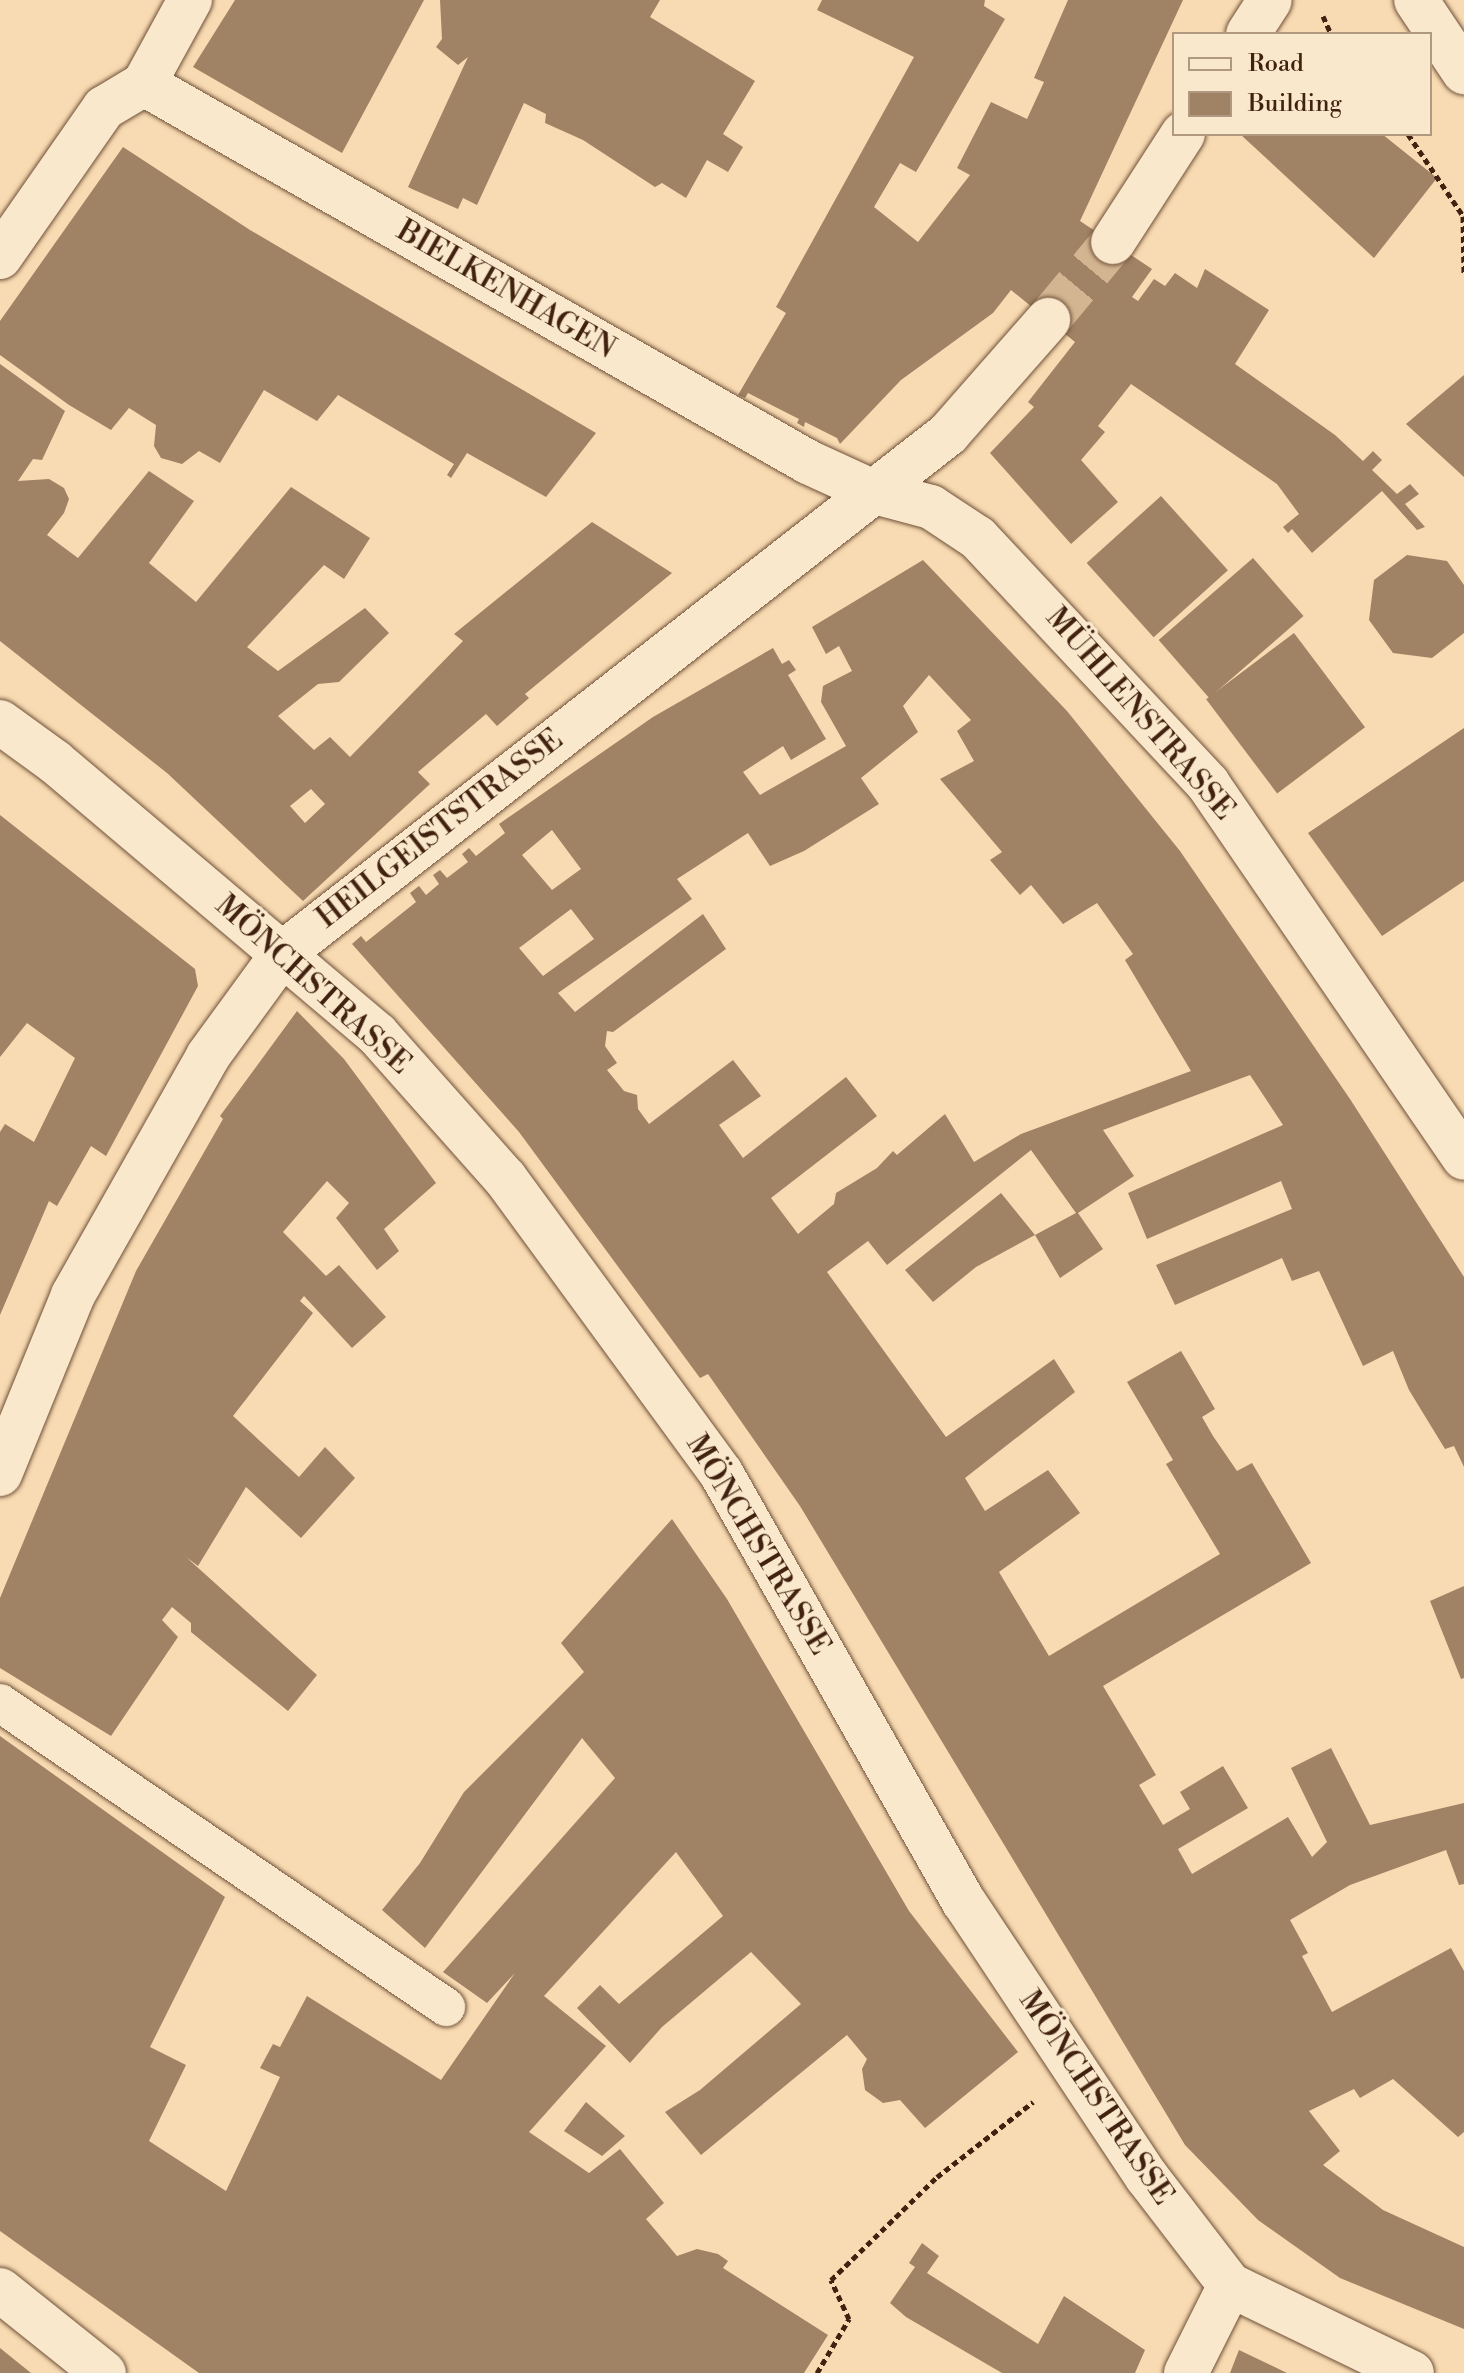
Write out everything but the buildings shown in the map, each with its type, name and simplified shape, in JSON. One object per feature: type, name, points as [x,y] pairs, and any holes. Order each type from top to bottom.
[{"type":"street","points":[[0,257],[104,108],[144,84],[190,0]]},
{"type":"street","points":[[1249,32],[1270,0]]},
{"type":"street","points":[[1416,0],[1464,72]]},
{"type":"street","name":"BIELKENHAGEN","points":[[144,84],[808,462],[871,491]]},
{"type":"street","points":[[1113,242],[1182,136]]},
{"type":"street","name":"HEILGEISTSTRASSE","points":[[0,1474],[73,1295],[208,1056],[283,953],[871,491],[948,434],[1048,320]]},
{"type":"street","name":"MÜHLENSTRASSE","points":[[871,491],[931,507],[978,538],[1208,784],[1464,1158]]},
{"type":"street","name":"MÖNCHSTRASSE","points":[[0,722],[283,953],[377,1034],[505,1178],[721,1473],[964,1902],[1147,2177],[1230,2285],[1412,2373]]},
{"type":"street","points":[[1186,2373],[1230,2285]]},
{"type":"street","points":[[0,2290],[104,2373]]},
{"type":"lane","points":[[0,1703],[446,2007]]},
{"type":"path","points":[[1409,136],[1463,216],[1464,276]]},
{"type":"path","points":[[817,2373],[849,2319],[831,2280],[937,2177],[1075,2070]]},
{"type":"tunnel","points":[[1048,320],[1113,242]]}]
